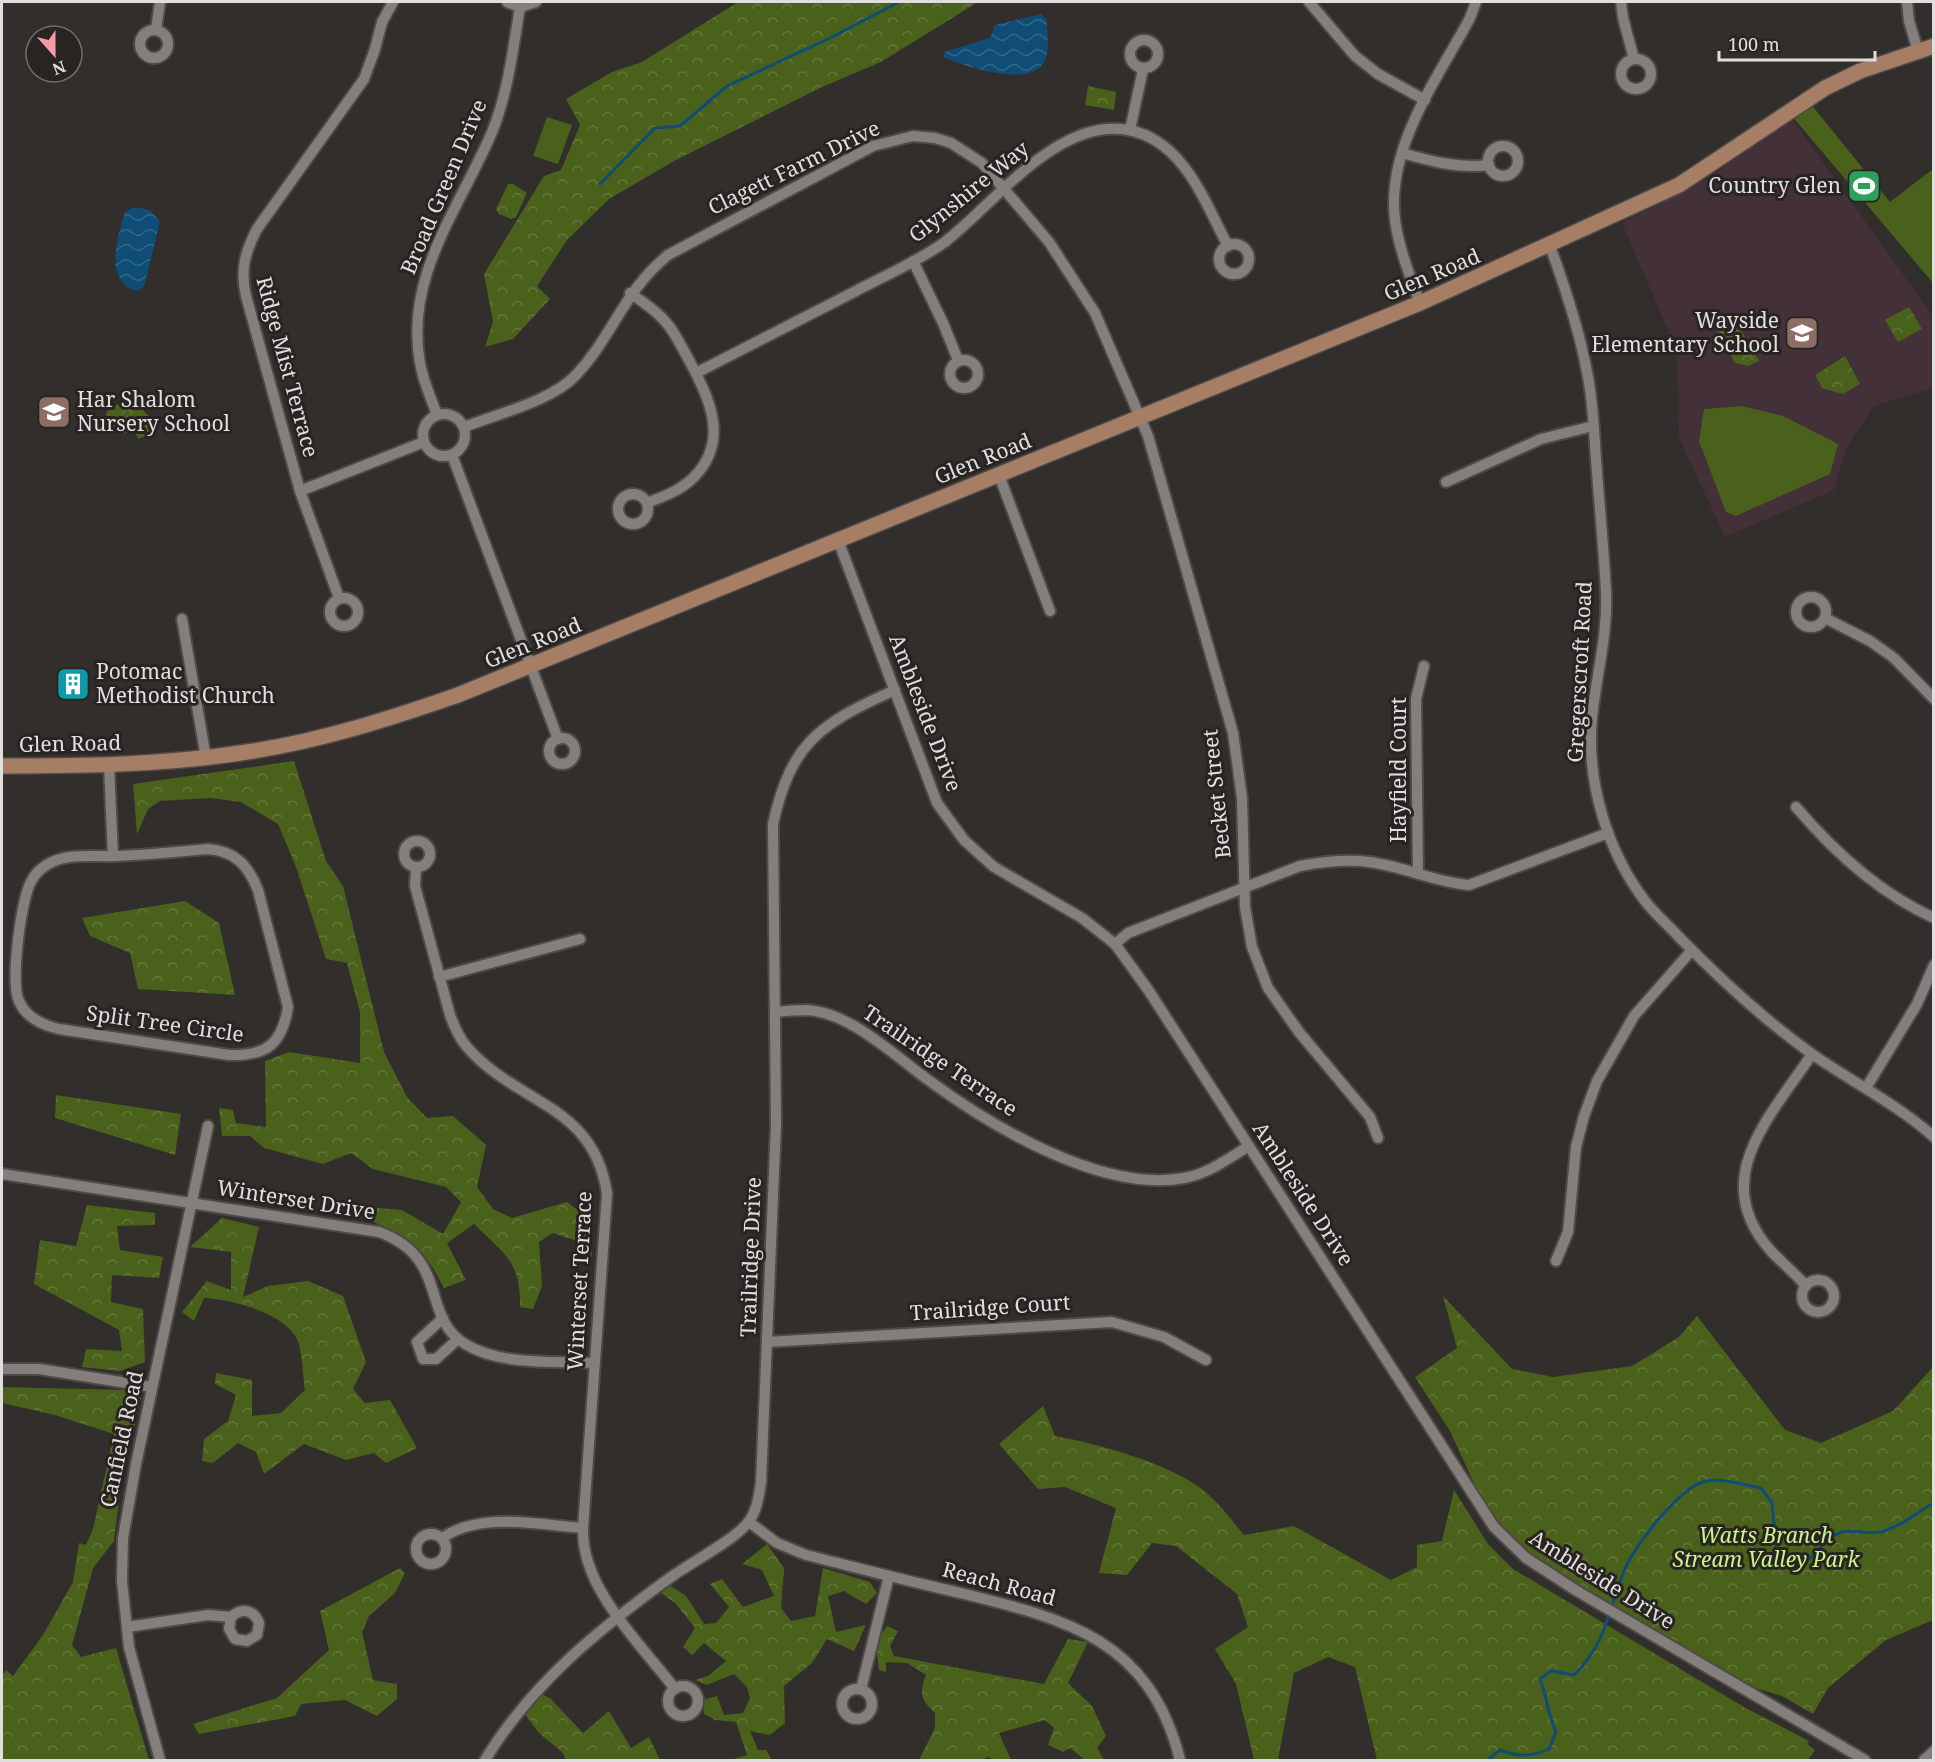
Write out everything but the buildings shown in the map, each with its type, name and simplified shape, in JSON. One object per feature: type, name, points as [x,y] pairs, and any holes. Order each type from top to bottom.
[{"type":"main road","name":"Glen Road","points":[[2,766],[109,766],[206,758],[296,743],[381,722],[532,667],[838,540],[1140,419],[1420,303],[1550,246],[1679,185],[1824,88],[1860,71],[1934,46]]},
{"type":"street","points":[[156,30],[160,2]]},
{"type":"street","name":"Ridge Mist Terrace","points":[[339,598],[300,491],[246,296],[243,261],[257,229],[364,79],[382,22],[393,2]]},
{"type":"street","points":[[507,2],[520,7],[536,2]]},
{"type":"street","points":[[1309,2],[1355,56],[1378,74],[1425,100]]},
{"type":"street","points":[[1420,303],[1402,256],[1395,220],[1394,194],[1402,153],[1425,100],[1470,18],[1476,2]]},
{"type":"street","points":[[1622,2],[1623,18],[1634,58]]},
{"type":"street","points":[[1907,2],[1918,51]]},
{"type":"street","name":"Broad Green Drive","points":[[437,416],[420,363],[417,344],[419,298],[436,244],[493,129],[508,73],[520,7]]},
{"type":"street","points":[[1130,130],[1143,69]]},
{"type":"street","name":"Glynshire Way","points":[[696,374],[913,261],[946,241],[1047,153],[1078,135],[1096,130],[1130,130],[1154,140],[1181,163],[1228,246]]},
{"type":"street","name":"Clagett Farm Drive","points":[[464,427],[550,394],[576,376],[592,355],[630,293],[650,270],[684,245],[852,157],[893,139],[935,138],[951,143],[982,163],[1049,242],[1095,313],[1140,419]]},
{"type":"street","points":[[1402,153],[1435,162],[1473,167],[1489,165]]},
{"type":"street","name":"Gregerscroft Road","points":[[1550,246],[1580,340],[1588,374],[1606,596],[1604,639],[1592,719],[1593,778],[1608,833],[1622,864],[1645,901],[1692,950],[1756,1010],[1812,1054],[1866,1088],[1934,1137]]},
{"type":"street","points":[[913,261],[958,360]]},
{"type":"street","points":[[630,293],[667,323],[696,374],[714,414],[715,426],[712,449],[694,477],[680,489],[647,503]]},
{"type":"street","points":[[437,416],[453,416],[464,427],[464,443],[452,455],[435,454],[424,442],[426,426],[437,416]]},
{"type":"street","name":"Becket Street","points":[[1140,419],[1148,436],[1233,733],[1242,798],[1245,908],[1252,947],[1268,988],[1299,1032],[1370,1117],[1378,1138]]},
{"type":"street","points":[[1446,482],[1541,439],[1593,426]]},
{"type":"street","points":[[300,491],[424,442]]},
{"type":"street","points":[[452,455],[558,739]]},
{"type":"street","points":[[999,475],[1050,611]]},
{"type":"street","name":"Ambleside Drive","points":[[838,540],[937,803],[964,840],[994,867],[1082,918],[1115,944],[1249,1146],[1494,1527],[1526,1558],[1577,1592],[1865,1761]]},
{"type":"street","points":[[1825,618],[1870,641],[1894,658],[1934,699]]},
{"type":"street","points":[[182,619],[206,758]]},
{"type":"street","name":"Hayfield Court","points":[[1418,874],[1416,699],[1424,666]]},
{"type":"street","name":"Trailridge Drive","points":[[749,1522],[761,1482],[776,1124],[772,824],[780,792],[793,762],[819,732],[846,711],[895,690]]},
{"type":"street","points":[[109,766],[113,856]]},
{"type":"street","points":[[1796,807],[1813,827],[1870,882],[1906,906],[1934,918]]},
{"type":"street","points":[[1115,944],[1128,933],[1300,866],[1322,861],[1369,862],[1448,883],[1468,885],[1608,833]]},
{"type":"street","name":"Split Tree Circle","points":[[208,849],[223,850],[243,864],[253,876],[287,994],[285,1025],[269,1048],[252,1055],[229,1055],[59,1029],[36,1021],[25,1012],[18,1001],[14,977],[24,902],[31,880],[40,870],[59,859],[113,856],[208,849]]},
{"type":"street","name":"Winterset Terrace","points":[[416,868],[415,886],[450,1015],[468,1048],[491,1067],[573,1123],[593,1146],[604,1172],[607,1194],[583,1528],[584,1550],[589,1571],[606,1600],[675,1689]]},
{"type":"street","points":[[440,977],[580,939]]},
{"type":"street","points":[[1556,1261],[1568,1232],[1576,1147],[1584,1116],[1597,1082],[1634,1016],[1692,950]]},
{"type":"street","points":[[1866,1088],[1917,1004],[1934,965]]},
{"type":"street","name":"Trailridge Terrace","points":[[775,1012],[807,1010],[846,1020],[991,1123],[1052,1153],[1116,1175],[1146,1181],[1185,1178],[1213,1168],[1249,1146]]},
{"type":"street","points":[[1806,1286],[1769,1249],[1750,1217],[1744,1200],[1743,1181],[1748,1154],[1756,1138],[1812,1054]]},
{"type":"street","name":"Canfield Road","points":[[160,1761],[129,1647],[122,1581],[123,1538],[152,1387],[208,1126]]},
{"type":"street","name":"Winterset Drive","points":[[2,1174],[369,1230],[390,1236],[412,1251],[424,1266],[443,1318],[459,1339],[477,1350],[493,1355],[595,1363]]},
{"type":"street","points":[[443,1318],[417,1342],[423,1359],[436,1359],[459,1339]]},
{"type":"street","name":"Trailridge Court","points":[[767,1342],[1112,1322],[1164,1337],[1206,1360]]},
{"type":"street","points":[[2,1369],[39,1369],[152,1387]]},
{"type":"street","points":[[442,1538],[466,1525],[500,1522],[583,1528]]},
{"type":"street","points":[[485,1761],[515,1715],[541,1684],[580,1647],[749,1522]]},
{"type":"street","name":"Reach Road","points":[[749,1522],[790,1550],[1029,1611],[1085,1631],[1120,1656],[1150,1689],[1166,1717],[1180,1761]]},
{"type":"street","points":[[861,1689],[889,1576]]},
{"type":"street","points":[[126,1627],[208,1616],[231,1617]]},
{"type":"street","points":[[1924,1761],[1934,1752]]},
{"type":"shaded area","name":"Wayside Elementary School","points":[[1791,118],[1933,316],[1933,388],[1874,406],[1846,448],[1834,490],[1725,537],[1679,438],[1677,351],[1622,223],[1707,179]]},
{"type":"green space","points":[[738,2],[978,2],[881,62],[822,87],[674,161],[609,199],[567,240],[537,286],[550,299],[513,339],[485,347],[493,322],[484,274],[544,176],[561,170],[580,125],[566,99],[612,72],[642,62]]},
{"type":"green space","points":[[1088,86],[1116,92],[1114,110],[1085,105]]},
{"type":"green space","name":"Country Glen","points":[[1810,103],[1890,202],[1933,169],[1933,283],[1792,116]]},
{"type":"green space","points":[[547,117],[572,125],[558,164],[533,156]]},
{"type":"green space","points":[[508,184],[513,184],[527,193],[516,217],[511,219],[499,214],[496,209]]},
{"type":"green space","points":[[1909,307],[1922,329],[1898,342],[1885,320]]},
{"type":"green space","points":[[1734,318],[1759,361],[1748,366],[1735,363],[1716,329]]},
{"type":"green space","points":[[1845,356],[1860,384],[1843,394],[1822,388],[1815,375]]},
{"type":"green space","points":[[120,403],[139,407],[144,411],[151,420],[152,433],[138,439],[134,430],[124,434],[111,428],[106,414],[109,409]]},
{"type":"green space","points":[[1742,406],[1783,416],[1838,444],[1830,474],[1736,516],[1726,512],[1699,441],[1704,409]]},
{"type":"green space","points":[[294,761],[326,861],[343,886],[384,1052],[407,1097],[427,1118],[453,1116],[486,1145],[477,1187],[493,1209],[512,1218],[567,1202],[589,1219],[592,1257],[574,1240],[553,1233],[539,1242],[542,1286],[533,1309],[520,1307],[520,1291],[514,1268],[502,1251],[474,1224],[447,1243],[466,1280],[444,1288],[430,1263],[416,1247],[374,1222],[377,1208],[402,1210],[443,1234],[461,1202],[446,1187],[373,1169],[351,1153],[323,1164],[264,1148],[250,1136],[222,1136],[219,1108],[233,1110],[236,1123],[266,1127],[265,1061],[289,1052],[360,1063],[360,1012],[347,963],[326,959],[296,867],[278,824],[241,802],[210,798],[160,801],[148,809],[137,834],[133,784]]},
{"type":"green space","points":[[185,901],[219,923],[235,995],[138,989],[130,953],[90,936],[82,918]]},
{"type":"green space","points":[[56,1095],[181,1114],[175,1155],[55,1118]]},
{"type":"green space","points":[[87,1205],[155,1213],[155,1225],[117,1226],[120,1250],[163,1257],[159,1278],[112,1275],[111,1302],[143,1309],[145,1362],[120,1371],[82,1367],[86,1349],[122,1351],[119,1330],[34,1284],[40,1240],[76,1246]]},
{"type":"green space","points":[[222,1218],[259,1227],[243,1297],[268,1286],[308,1281],[343,1296],[366,1362],[353,1389],[365,1403],[390,1400],[417,1448],[386,1463],[374,1453],[346,1460],[304,1444],[264,1474],[256,1452],[238,1443],[213,1463],[202,1461],[204,1439],[228,1421],[236,1395],[215,1384],[216,1373],[252,1380],[252,1416],[281,1413],[305,1390],[299,1344],[290,1330],[281,1322],[256,1309],[215,1299],[204,1298],[194,1321],[182,1312],[207,1281],[231,1290],[231,1252],[190,1247]]},
{"type":"green space","name":"Watts Branch Stream Valley Park","points":[[1443,1296],[1512,1369],[1553,1377],[1632,1366],[1679,1337],[1697,1316],[1785,1430],[1821,1443],[1893,1411],[1933,1367],[1933,1620],[1886,1640],[1828,1688],[1813,1714],[1782,1696],[1730,1680],[1577,1591],[1494,1527],[1450,1431],[1415,1377],[1457,1348]]},
{"type":"green space","points":[[2,1387],[124,1390],[141,1398],[120,1491],[114,1541],[93,1568],[72,1645],[81,1657],[116,1648],[149,1760],[2,1760],[2,1676],[6,1670],[13,1676],[43,1635],[73,1582],[79,1543],[86,1545],[93,1529],[114,1434],[55,1415],[2,1403]]},
{"type":"green space","points":[[1043,1406],[1055,1436],[1115,1450],[1178,1475],[1210,1496],[1244,1535],[1294,1526],[1391,1580],[1417,1567],[1417,1545],[1442,1541],[1454,1490],[1488,1544],[1513,1569],[1744,1707],[1809,1741],[1807,1744],[1815,1750],[1808,1760],[1377,1760],[1355,1667],[1328,1657],[1294,1673],[1278,1760],[1254,1760],[1236,1684],[1215,1649],[1248,1627],[1237,1594],[1176,1546],[1152,1543],[1127,1575],[1099,1573],[1116,1508],[1065,1487],[1038,1489],[999,1444]]},
{"type":"green space","points":[[767,1544],[784,1568],[781,1608],[791,1621],[815,1616],[823,1568],[870,1582],[877,1593],[866,1604],[844,1591],[828,1596],[836,1632],[866,1625],[854,1651],[827,1639],[812,1663],[784,1686],[785,1723],[770,1735],[750,1731],[758,1750],[766,1750],[772,1760],[730,1760],[747,1755],[736,1722],[715,1720],[704,1714],[703,1700],[717,1696],[724,1715],[743,1713],[750,1698],[747,1687],[734,1674],[707,1685],[695,1680],[708,1676],[726,1661],[704,1643],[692,1655],[683,1647],[695,1628],[675,1603],[661,1593],[669,1585],[686,1596],[704,1624],[716,1623],[729,1607],[710,1584],[722,1579],[743,1607],[774,1596],[762,1570],[742,1564]]},
{"type":"green space","points":[[400,1568],[405,1573],[395,1593],[369,1616],[362,1632],[373,1680],[397,1684],[397,1699],[377,1716],[345,1700],[301,1704],[295,1716],[199,1734],[193,1724],[277,1698],[329,1650],[320,1611]]},
{"type":"green space","points":[[887,1626],[898,1631],[890,1646],[894,1656],[1044,1684],[1068,1639],[1088,1642],[1068,1683],[1092,1706],[1106,1736],[1097,1748],[1104,1760],[1085,1760],[1070,1748],[1063,1752],[1048,1745],[1054,1728],[1045,1720],[999,1733],[1011,1760],[995,1760],[987,1757],[984,1760],[919,1760],[935,1728],[935,1713],[922,1696],[926,1675],[907,1663],[886,1662],[886,1672],[879,1670],[876,1643]]},
{"type":"green space","points":[[542,1694],[551,1699],[583,1733],[609,1711],[631,1748],[649,1737],[660,1760],[566,1760],[563,1753],[539,1733],[525,1714]]},
{"type":"water","points":[[1041,14],[1047,20],[1048,47],[1044,62],[1036,70],[1025,74],[996,73],[943,57],[944,52],[990,38],[995,25]]},
{"type":"water","points":[[134,207],[150,210],[160,222],[144,287],[138,291],[127,287],[120,279],[116,270],[115,258],[125,212]]},
{"type":"waterway","points":[[600,184],[655,128],[680,126],[727,86],[830,38],[899,2]]},
{"type":"waterway","points":[[1488,1760],[1500,1750],[1524,1755],[1536,1754],[1549,1749],[1556,1732],[1540,1679],[1551,1671],[1574,1675],[1585,1662],[1601,1637],[1625,1569],[1638,1546],[1672,1504],[1697,1485],[1720,1480],[1761,1488],[1772,1503],[1776,1544],[1774,1558],[1778,1567],[1802,1563],[1833,1536],[1842,1532],[1875,1533],[1887,1530],[1934,1503]]},
{"type":"place","name":"Country Glen","points":[[1864,186]]},
{"type":"place","name":"Wayside Elementary School","points":[[1802,333]]},
{"type":"place","name":"Har Shalom Nursery School","points":[[54,412]]},
{"type":"place","name":"Potomac Methodist Church","points":[[73,684]]}]
